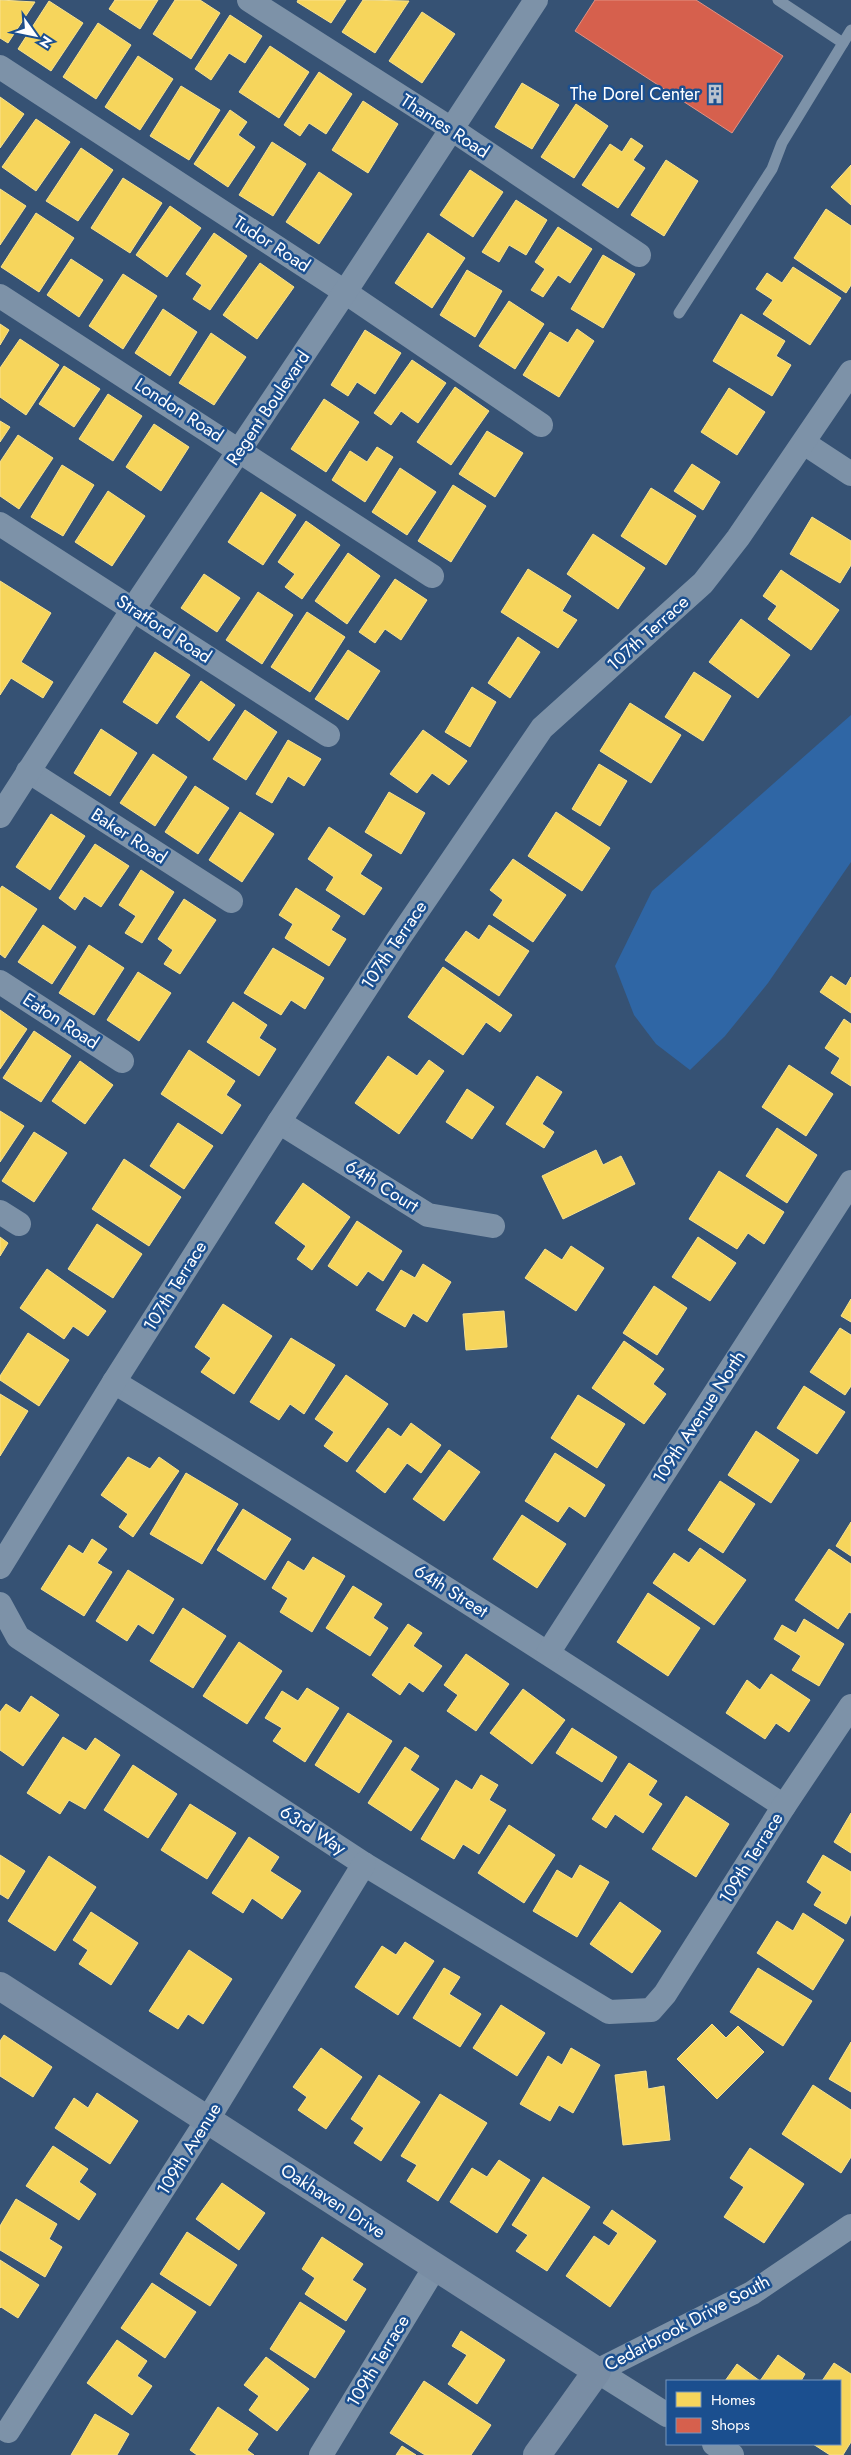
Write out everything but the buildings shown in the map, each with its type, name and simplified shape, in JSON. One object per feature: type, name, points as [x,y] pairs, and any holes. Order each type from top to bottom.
[{"type":"street","name":"Thames Road","points":[[248,0],[450,128],[639,255]]},
{"type":"street","name":"Regent Boulevard","points":[[0,816],[134,609],[346,292],[450,128],[535,0]]},
{"type":"street","name":"Tudor Road","points":[[0,67],[346,292],[541,425]]},
{"type":"street","name":"London Road","points":[[0,296],[432,576]]},
{"type":"street","name":"107th Terrace","points":[[0,1567],[114,1382],[279,1122],[397,940],[542,728],[703,583],[738,538],[851,372]]},
{"type":"street","points":[[804,443],[851,474]]},
{"type":"street","name":"Stratford Road","points":[[0,524],[328,735]]},
{"type":"street","name":"Baker Road","points":[[28,770],[231,901]]},
{"type":"street","name":"Eaton Road","points":[[0,982],[122,1061]]},
{"type":"street","name":"64th Court","points":[[279,1122],[428,1214],[493,1226]]},
{"type":"street","name":"109th Avenue North","points":[[548,1653],[851,1182]]},
{"type":"street","name":"64th Street","points":[[114,1382],[264,1473],[548,1653],[784,1806]]},
{"type":"street","name":"63rd Way","points":[[0,1604],[18,1637],[364,1864],[609,2012],[651,2010]]},
{"type":"street","name":"109th Terrace","points":[[651,2010],[665,1994],[784,1806],[851,1706]]},
{"type":"street","name":"109th Avenue","points":[[8,2430],[208,2119],[364,1864]]},
{"type":"street","name":"Oakhaven Drive","points":[[0,1986],[208,2119],[434,2268],[666,2414]]},
{"type":"street","name":"Cedarbrook Drive South","points":[[597,2371],[752,2293],[851,2226]]},
{"type":"street","name":"109th Terrace","points":[[321,2455],[434,2268]]},
{"type":"street","points":[[537,2455],[597,2371]]},
{"type":"street","points":[[716,2445],[732,2455]]},
{"type":"lane","points":[[778,0],[843,43]]},
{"type":"lane","points":[[679,312],[772,169],[782,143],[851,30]]},
{"type":"shaded area","points":[[851,715],[851,862],[768,983],[725,1036],[690,1070],[656,1044],[634,1015],[615,966],[652,891]]},
{"type":"place","name":"The Dorel Center","points":[[715,94]]}]
